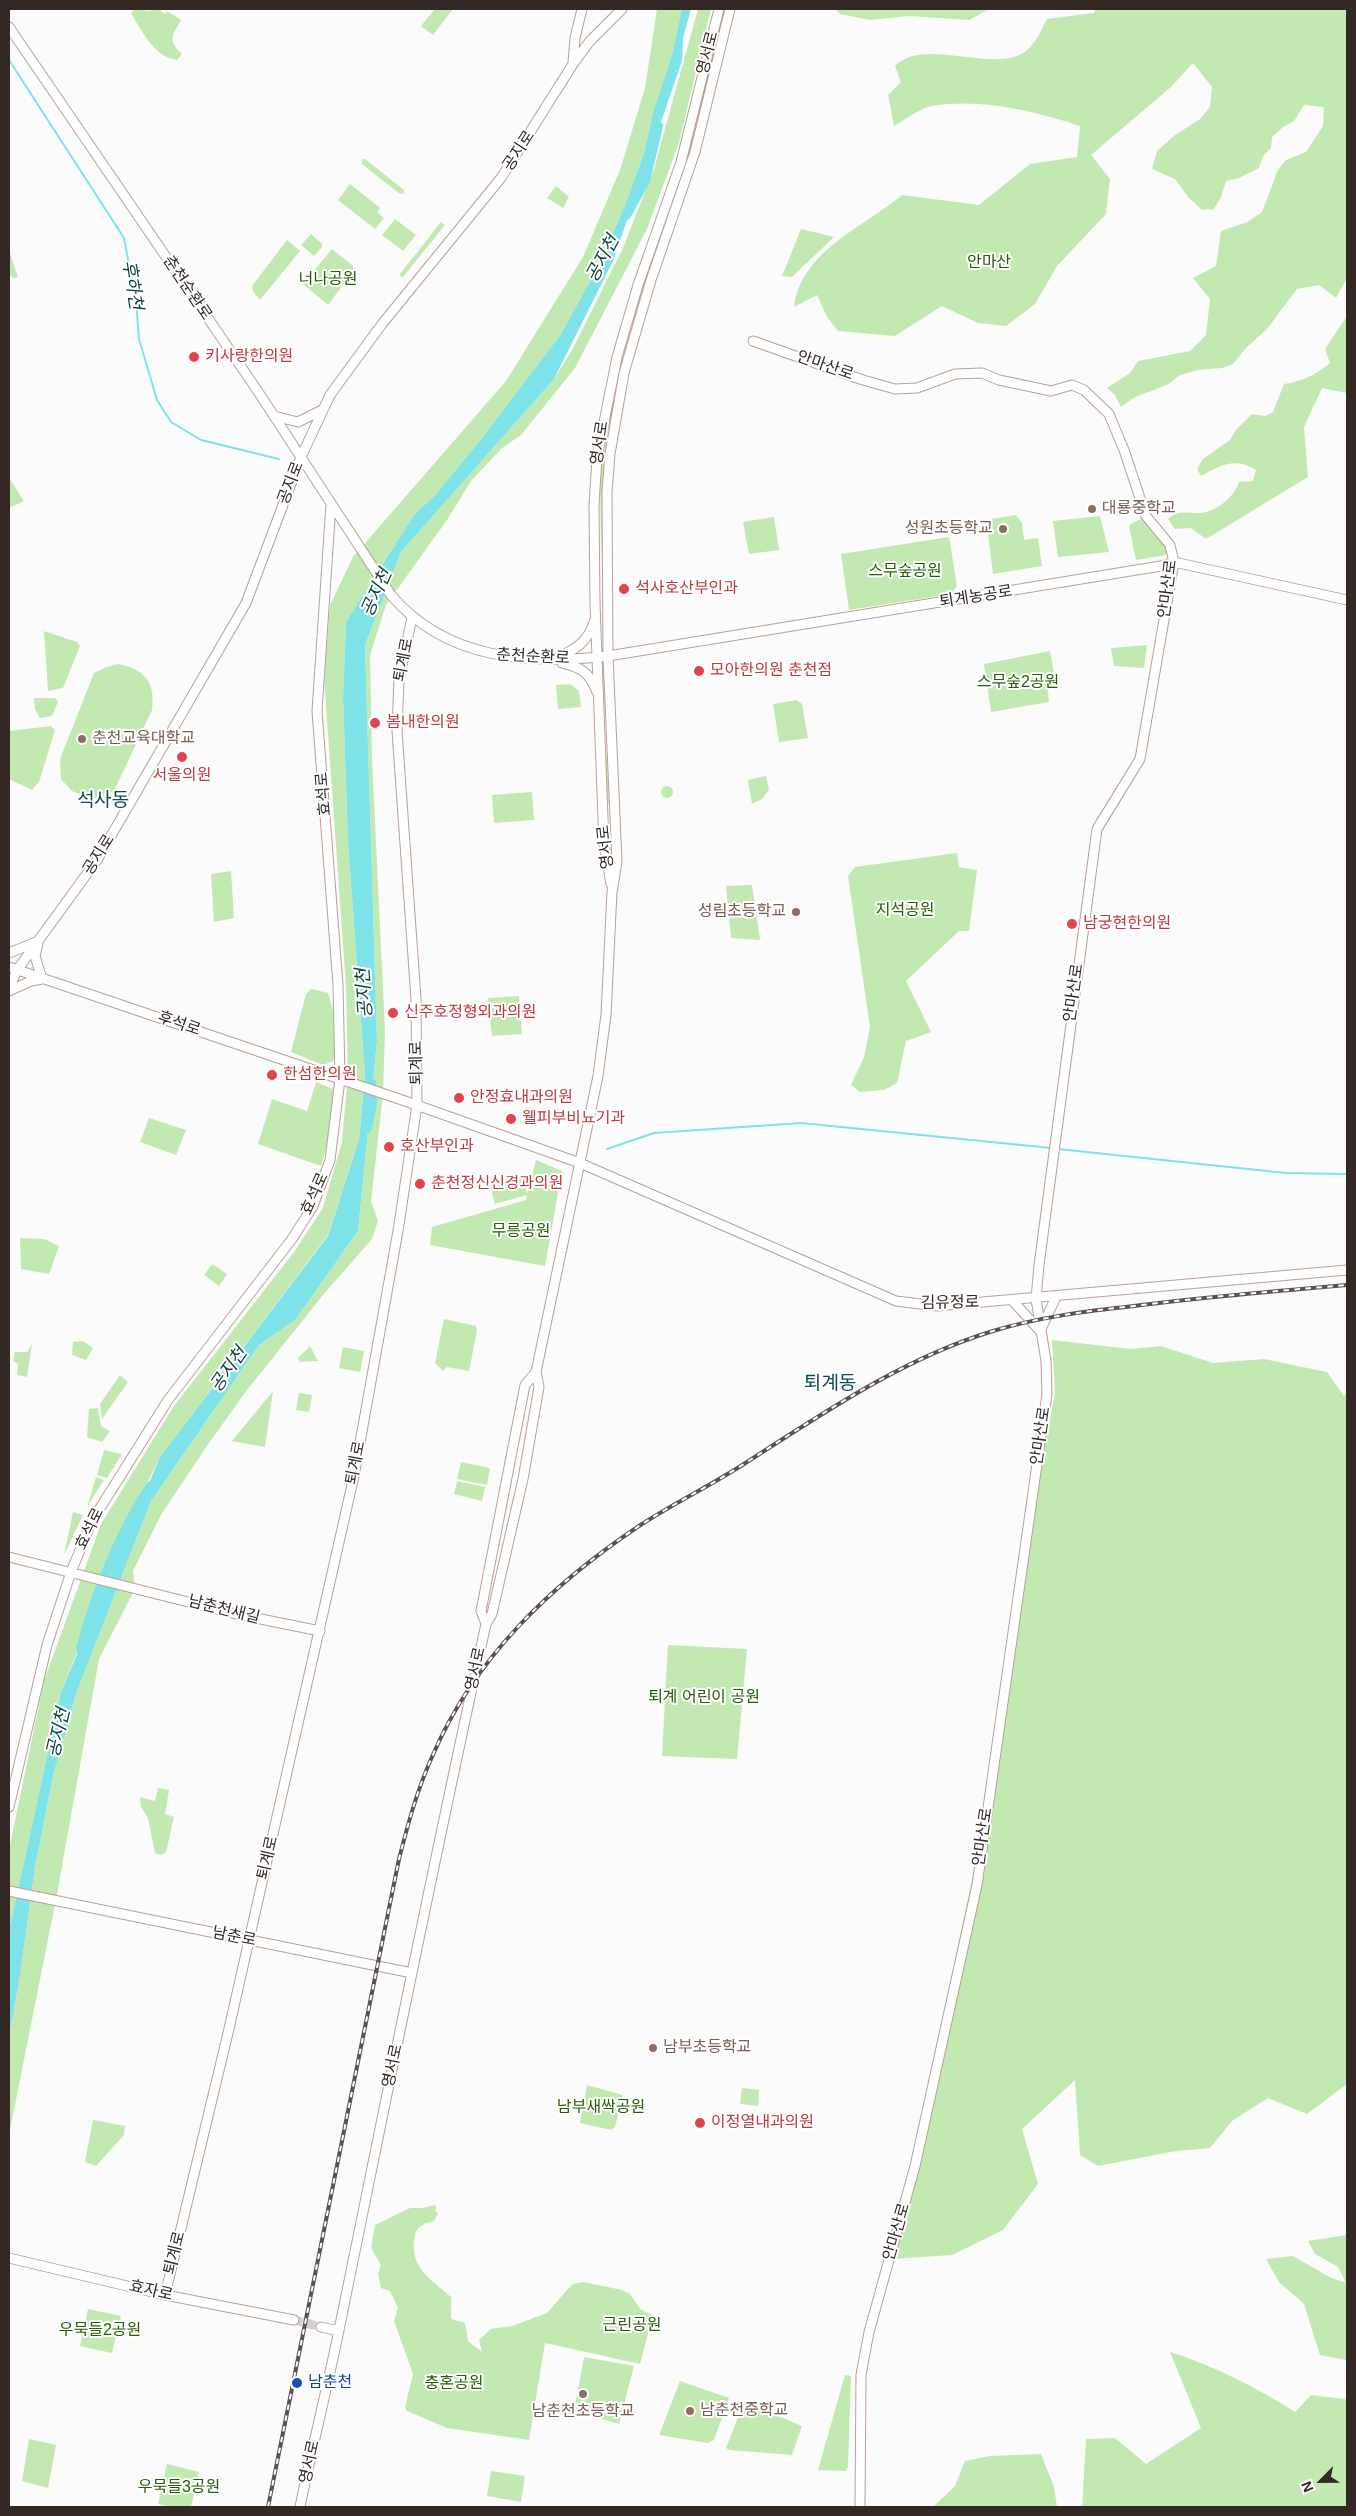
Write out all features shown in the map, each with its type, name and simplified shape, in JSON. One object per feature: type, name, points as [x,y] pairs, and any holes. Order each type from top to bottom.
[{"type":"street","points":[[573,64],[575,38],[582,9]]},
{"type":"street","name":"공지로","points":[[9,990],[13,969],[39,941],[97,860],[246,603],[301,457],[330,395],[382,324],[502,178],[573,64],[590,41],[622,9]]},
{"type":"street","name":"영서로","points":[[300,2507],[339,2331],[412,1972],[486,1624],[492,1614],[523,1479],[539,1388],[536,1372],[598,1076],[606,1015],[612,892],[617,862],[610,716],[596,616],[594,506],[597,457],[606,404],[622,338],[681,162],[719,9]]},
{"type":"street","name":"영서로","points":[[612,892],[604,846],[599,697],[608,596],[607,492],[610,454],[624,372],[632,342],[651,278],[695,152],[730,9]]},
{"type":"street","name":"춘천순환로","points":[[9,27],[274,416],[391,595],[412,617],[438,634],[491,655],[552,660],[603,657]]},
{"type":"street","points":[[642,274],[645,279],[651,278]]},
{"type":"street","points":[[622,338],[628,336],[632,342]]},
{"type":"street","name":"안마산로","points":[[753,341],[863,380],[896,389],[917,388],[955,374],[982,374],[999,380],[1051,391],[1072,385],[1084,390],[1109,414],[1124,450],[1146,516],[1170,545],[1174,562],[1140,759],[1097,829],[1052,1159],[1036,1298],[1046,1361],[1048,1394],[977,1885],[916,2166],[869,2332],[861,2375],[860,2507]]},
{"type":"street","points":[[274,416],[298,422],[322,409]]},
{"type":"street","name":"효석로","points":[[9,1807],[47,1645],[75,1573],[92,1521],[168,1400],[274,1263],[313,1206],[330,1160],[344,1081],[336,942],[317,711],[331,504]]},
{"type":"street","name":"퇴계농공로","points":[[603,657],[680,646],[1162,566],[1174,562],[1347,600]]},
{"type":"street","points":[[595,594],[601,601],[608,596]]},
{"type":"street","points":[[552,660],[582,644],[588,636],[596,616]]},
{"type":"street","name":"퇴계로","points":[[165,2295],[249,1940],[354,1476],[398,1231],[417,1105],[416,999],[397,731],[399,680],[412,617]]},
{"type":"street","points":[[552,660],[575,666],[589,674],[599,697]]},
{"type":"street","points":[[600,715],[606,710],[610,716]]},
{"type":"street","points":[[9,953],[39,941]]},
{"type":"street","points":[[9,990],[42,978],[35,956],[39,941]]},
{"type":"street","name":"후석로","points":[[13,969],[417,1105]]},
{"type":"street","points":[[417,1105],[580,1163]]},
{"type":"street","name":"김유정로","points":[[580,1163],[896,1301],[937,1306],[1347,1270]]},
{"type":"street","points":[[1012,1300],[1042,1331],[1056,1297]]},
{"type":"street","name":"영서로","points":[[486,1624],[481,1611],[525,1385],[536,1372]]},
{"type":"street","points":[[9,1557],[75,1573]]},
{"type":"street","name":"남춘천새길","points":[[75,1573],[236,1614],[320,1631]]},
{"type":"street","name":"남춘로","points":[[9,1891],[412,1972]]},
{"type":"street","name":"효자로","points":[[9,2258],[165,2295],[294,2320]]},
{"type":"street","points":[[321,2327],[339,2331]]},
{"type":"green space","points":[[134,9],[149,11],[159,9],[165,14],[167,11],[181,20],[172,38],[174,45],[182,54],[177,60],[169,58],[155,49],[131,13]]},
{"type":"green space","points":[[433,9],[453,9],[433,35],[421,26]]},
{"type":"green space","points":[[657,9],[687,9],[668,86],[623,211],[591,279],[561,334],[482,438],[435,495],[414,515],[346,622],[343,698],[348,842],[365,1075],[359,1139],[328,1235],[160,1457],[133,1512],[61,1692],[9,1931],[9,1850],[44,1681],[101,1524],[174,1406],[294,1252],[323,1208],[342,1142],[348,1074],[346,986],[324,678],[330,605],[353,557],[506,381],[583,257],[620,170],[645,88]]},
{"type":"green space","points":[[698,9],[711,9],[679,143],[647,229],[575,368],[521,435],[502,448],[471,481],[447,520],[386,605],[370,655],[372,758],[385,1032],[383,1094],[371,1201],[378,1221],[372,1239],[323,1295],[247,1390],[209,1443],[162,1513],[133,1571],[135,1589],[99,1659],[57,1894],[9,2135],[9,2037],[20,1976],[35,1867],[53,1776],[76,1694],[151,1501],[259,1345],[295,1320],[358,1231],[377,1041],[365,645],[401,552],[554,379],[572,350],[623,248],[654,169]]},
{"type":"green space","points":[[723,9],[726,9],[692,150],[669,215],[689,149]]},
{"type":"green space","points":[[835,9],[989,9],[969,20],[909,16],[870,20],[840,14]]},
{"type":"green space","name":"안마산","points":[[1096,9],[1347,9],[1347,278],[1336,298],[1319,285],[1297,289],[1267,329],[1246,348],[1233,364],[1222,368],[1198,370],[1180,375],[1167,385],[1135,397],[1121,407],[1115,395],[1107,388],[1130,373],[1138,361],[1190,351],[1206,335],[1210,299],[1193,278],[1216,266],[1221,231],[1247,222],[1262,212],[1278,170],[1286,160],[1306,152],[1323,126],[1324,107],[1304,105],[1294,121],[1283,127],[1272,137],[1271,148],[1263,156],[1259,168],[1239,178],[1226,181],[1221,197],[1214,209],[1202,210],[1188,197],[1175,179],[1152,169],[1157,151],[1175,135],[1200,119],[1210,107],[1212,87],[1193,63],[1171,87],[1091,155],[1110,179],[1106,214],[1057,266],[1035,304],[1006,326],[978,323],[942,306],[895,336],[838,331],[827,317],[817,295],[794,307],[799,287],[808,270],[821,255],[836,242],[902,195],[979,205],[1030,164],[1077,157],[1080,126],[1044,115],[1007,107],[969,104],[932,106],[894,126],[888,95],[901,82],[895,66],[909,57],[926,54],[984,59],[1003,59],[1019,55],[1031,46],[1038,37],[1047,19],[1094,13]]},
{"type":"green space","points":[[362,159],[365,159],[404,190],[404,193],[400,194],[362,164]]},
{"type":"green space","points":[[350,184],[380,208],[377,212],[384,218],[375,229],[338,200]]},
{"type":"green space","points":[[556,186],[569,197],[563,208],[547,198]]},
{"type":"green space","points":[[395,219],[416,235],[403,251],[382,235]]},
{"type":"green space","points":[[441,222],[445,225],[403,277],[401,277],[400,274]]},
{"type":"green space","points":[[801,229],[834,237],[792,277],[782,276]]},
{"type":"green space","points":[[311,234],[322,244],[322,247],[314,256],[301,245]]},
{"type":"green space","points":[[287,240],[300,251],[260,300],[253,291],[252,286]]},
{"type":"green space","name":"너나공원","points":[[332,249],[352,265],[354,270],[328,305],[303,284]]},
{"type":"green space","points":[[9,250],[18,277],[13,278],[9,274]]},
{"type":"green space","points":[[1347,316],[1347,393],[1322,388],[1304,427],[1308,477],[1206,539],[1191,528],[1175,529],[1168,519],[1172,516],[1180,513],[1207,512],[1229,498],[1239,482],[1253,481],[1256,470],[1241,464],[1228,464],[1201,476],[1197,469],[1203,459],[1230,440],[1236,430],[1252,414],[1265,416],[1273,412],[1284,384],[1309,377],[1330,363],[1325,349]]},
{"type":"green space","points":[[613,393],[616,395],[604,478],[601,558],[600,477]]},
{"type":"green space","points":[[9,478],[24,501],[9,508]]},
{"type":"green space","points":[[1016,515],[1022,523],[1024,540],[1038,538],[1042,566],[993,574],[987,526],[991,519]]},
{"type":"green space","points":[[1100,516],[1109,552],[1058,557],[1053,521]]},
{"type":"green space","points":[[774,517],[779,550],[749,554],[743,522]]},
{"type":"green space","points":[[1143,518],[1168,546],[1166,555],[1136,560],[1129,526]]},
{"type":"green space","name":"스무숲공원","points":[[949,537],[957,586],[951,594],[849,610],[841,554]]},
{"type":"green space","points":[[44,631],[77,642],[80,646],[63,688],[48,691]]},
{"type":"green space","points":[[1147,645],[1144,668],[1114,666],[1111,648]]},
{"type":"green space","name":"스무숲2공원","points":[[1050,651],[1054,673],[1048,690],[1049,702],[991,712],[984,664]]},
{"type":"green space","points":[[118,664],[135,669],[146,678],[152,692],[152,710],[114,791],[98,798],[87,797],[72,791],[61,779],[60,759],[94,673]]},
{"type":"green space","points":[[570,684],[579,691],[581,707],[558,709],[556,685]]},
{"type":"green space","points":[[34,698],[55,698],[58,702],[52,716],[40,718],[35,709]]},
{"type":"green space","points":[[797,700],[802,704],[808,738],[779,742],[773,704]]},
{"type":"green space","points":[[51,726],[55,730],[39,782],[32,790],[9,779],[9,731]]},
{"type":"green space","points":[[607,757],[609,802],[608,804],[605,758]]},
{"type":"green space","points":[[766,776],[769,790],[762,799],[752,804],[748,780]]},
{"type":"green space","points":[[669,786],[672,787],[672,797],[665,798],[662,797],[661,790],[662,787]]},
{"type":"green space","points":[[532,792],[534,820],[494,823],[492,795]]},
{"type":"green space","name":"지석공원","points":[[957,853],[959,867],[977,870],[969,931],[959,931],[906,981],[931,1032],[906,1041],[897,1083],[884,1090],[860,1092],[851,1085],[864,1057],[870,1027],[848,876],[855,867]]},
{"type":"green space","points":[[231,871],[234,918],[214,922],[211,874]]},
{"type":"green space","points":[[752,885],[760,940],[731,938],[726,886]]},
{"type":"green space","points":[[311,989],[328,993],[336,1027],[336,1053],[333,1061],[323,1065],[291,1052],[306,994]]},
{"type":"green space","points":[[519,996],[522,1034],[492,1036],[488,998]]},
{"type":"green space","points":[[316,1082],[333,1089],[329,1138],[321,1166],[258,1144],[272,1099],[307,1111]]},
{"type":"green space","points":[[149,1118],[186,1130],[176,1155],[140,1142]]},
{"type":"green space","name":"무릉공원","points":[[536,1160],[562,1171],[545,1266],[430,1245],[432,1227],[526,1200],[527,1195],[495,1204],[490,1185],[522,1176],[527,1194]]},
{"type":"green space","points":[[20,1238],[44,1239],[59,1246],[49,1274],[21,1269]]},
{"type":"green space","points":[[212,1264],[227,1274],[219,1286],[204,1275]]},
{"type":"green space","points":[[444,1319],[476,1326],[477,1331],[469,1371],[447,1367],[443,1371],[435,1363]]},
{"type":"green space","points":[[1052,1340],[1131,1349],[1161,1346],[1213,1363],[1264,1359],[1327,1372],[1344,1396],[1347,1392],[1347,2084],[1307,2114],[1268,2098],[1232,2121],[1210,2148],[1176,2151],[1098,2166],[1080,2155],[1075,2080],[1022,2129],[1038,2184],[1003,2230],[952,2255],[892,2259],[987,1808],[1039,1475],[1055,1393]]},
{"type":"green space","points":[[83,1341],[93,1348],[86,1360],[72,1355],[73,1342]]},
{"type":"green space","points":[[32,1344],[27,1377],[17,1375],[18,1364],[13,1361],[15,1352],[27,1352]]},
{"type":"green space","points":[[310,1346],[318,1361],[300,1362],[298,1358]]},
{"type":"green space","points":[[343,1347],[364,1351],[360,1372],[339,1368]]},
{"type":"green space","points":[[120,1375],[128,1382],[102,1419],[100,1404]]},
{"type":"green space","points":[[273,1391],[265,1447],[232,1441]]},
{"type":"green space","points":[[299,1393],[312,1395],[309,1412],[296,1410]]},
{"type":"green space","points":[[98,1408],[101,1426],[110,1431],[102,1442],[87,1437],[89,1409]]},
{"type":"green space","points":[[104,1450],[122,1454],[107,1478],[97,1475]]},
{"type":"green space","points":[[461,1462],[490,1468],[487,1485],[457,1479]]},
{"type":"green space","points":[[96,1477],[104,1480],[87,1507]]},
{"type":"green space","points":[[457,1481],[485,1487],[482,1501],[454,1494]]},
{"type":"green space","points":[[73,1512],[83,1515],[64,1555]]},
{"type":"green space","name":"퇴계 어린이 공원","points":[[668,1645],[747,1649],[737,1759],[662,1756]]},
{"type":"green space","points":[[158,1788],[169,1790],[165,1814],[174,1817],[166,1852],[161,1855],[155,1853],[148,1818],[141,1807],[140,1797],[155,1801]]},
{"type":"green space","name":"남부새싹공원","points":[[587,2085],[623,2095],[615,2127],[611,2130],[580,2123]]},
{"type":"green space","points":[[742,2088],[759,2090],[758,2106],[740,2104]]},
{"type":"green space","points":[[93,2120],[125,2126],[124,2135],[96,2166],[85,2162]]},
{"type":"green space","name":"충혼공원","points":[[434,2205],[437,2207],[435,2211],[438,2213],[434,2221],[423,2225],[416,2232],[414,2251],[416,2259],[424,2273],[451,2297],[451,2319],[465,2323],[468,2341],[482,2352],[479,2340],[491,2329],[512,2326],[547,2313],[573,2284],[583,2282],[622,2290],[630,2294],[641,2310],[653,2315],[640,2364],[545,2343],[529,2440],[447,2428],[407,2411],[405,2407],[413,2374],[394,2321],[398,2308],[390,2291],[381,2288],[378,2274],[381,2265],[371,2248],[375,2225],[410,2208]]},
{"type":"green space","points":[[1347,2235],[1347,2360],[1320,2355],[1304,2304],[1279,2282],[1266,2259],[1293,2256],[1331,2278],[1346,2283],[1338,2267],[1315,2254],[1308,2241]]},
{"type":"green space","name":"우묵들2공원","points":[[88,2309],[121,2316],[112,2353],[80,2346]]},
{"type":"green space","points":[[1170,2352],[1234,2378],[1295,2412],[1311,2395],[1345,2399],[1347,2402],[1347,2507],[1082,2507],[1086,2439],[1115,2438],[1146,2464],[1201,2428]]},
{"type":"green space","points":[[584,2357],[634,2366],[619,2424],[574,2411]]},
{"type":"green space","points":[[845,2375],[851,2376],[848,2467],[846,2471],[818,2470]]},
{"type":"green space","points":[[680,2381],[729,2398],[714,2440],[708,2443],[659,2435]]},
{"type":"green space","points":[[744,2402],[802,2426],[792,2455],[729,2450],[726,2448]]},
{"type":"green space","points":[[29,2439],[56,2445],[48,2488],[22,2481]]},
{"type":"green space","points":[[1041,2454],[1054,2487],[1057,2507],[933,2507],[955,2486],[965,2461],[990,2456]]},
{"type":"green space","name":"우묵들3공원","points":[[167,2464],[199,2472],[191,2507],[172,2507],[158,2504]]},
{"type":"green space","points":[[491,2471],[525,2476],[521,2502],[487,2496]]},
{"type":"water","points":[[682,9],[691,9],[683,38],[682,61],[613,261],[554,379],[401,552],[365,645],[377,1041],[358,1231],[295,1320],[259,1345],[151,1501],[76,1694],[53,1776],[35,1867],[20,1976],[9,2037],[9,1931],[61,1692],[160,1457],[328,1236],[359,1139],[365,1075],[348,842],[343,698],[346,622],[414,515],[435,495],[482,438],[561,334],[591,279],[623,211],[645,150],[654,110],[672,56]]},
{"type":"waterway","name":"후하천","points":[[9,60],[124,238],[136,301],[139,339],[157,400],[171,422],[201,440],[279,459]]},
{"type":"waterway","name":"공지천","points":[[626,215],[645,181],[658,126]]},
{"type":"waterway","name":"공지천","points":[[367,1128],[372,1103],[371,1083]]},
{"type":"waterway","points":[[607,1149],[654,1133],[801,1123],[1051,1148]]},
{"type":"waterway","points":[[1058,1149],[1286,1173],[1347,1174]]},
{"type":"waterway","name":"공지천","points":[[81,1649],[93,1608],[119,1543],[151,1486]]},
{"type":"tunnel","points":[[294,2320],[321,2327]]},
{"type":"railway","points":[[268,2507],[399,1859],[409,1820],[427,1769],[449,1721],[470,1687],[518,1626],[575,1573],[639,1526],[866,1388],[897,1371],[960,1342],[1010,1326],[1081,1312],[1347,1285]]},
{"type":"place","name":"키사랑한의원","points":[[194,357]]},
{"type":"place","name":"대룡중학교","points":[[1092,509]]},
{"type":"place","name":"성원초등학교","points":[[1003,529]]},
{"type":"place","name":"석사호산부인과","points":[[624,589]]},
{"type":"place","name":"모아한의원 춘천점","points":[[699,671]]},
{"type":"place","name":"봄내한의원","points":[[375,723]]},
{"type":"place","name":"춘천교육대학교","points":[[82,739]]},
{"type":"place","name":"서울의원","points":[[182,757]]},
{"type":"place","name":"성림초등학교","points":[[796,912]]},
{"type":"place","name":"남궁현한의원","points":[[1072,924]]},
{"type":"place","name":"신주호정형외과의원","points":[[393,1013]]},
{"type":"place","name":"한섬한의원","points":[[272,1075]]},
{"type":"place","name":"안정효내과의원","points":[[459,1098]]},
{"type":"place","name":"웰피부비뇨기과","points":[[511,1119]]},
{"type":"place","name":"호산부인과","points":[[389,1147]]},
{"type":"place","name":"춘천정신신경과의원","points":[[420,1184]]},
{"type":"place","name":"남부초등학교","points":[[653,2048]]},
{"type":"place","name":"이정열내과의원","points":[[700,2123]]},
{"type":"place","name":"남춘천","points":[[297,2383]]},
{"type":"place","name":"남춘천초등학교","points":[[583,2394]]},
{"type":"place","name":"남춘천중학교","points":[[690,2411]]},
{"type":"district","name":"석사동","points":[[103,801]]},
{"type":"district","name":"퇴계동","points":[[830,1384]]},
{"type":"park label","name":"근린공원","points":[[632,2326]]}]
